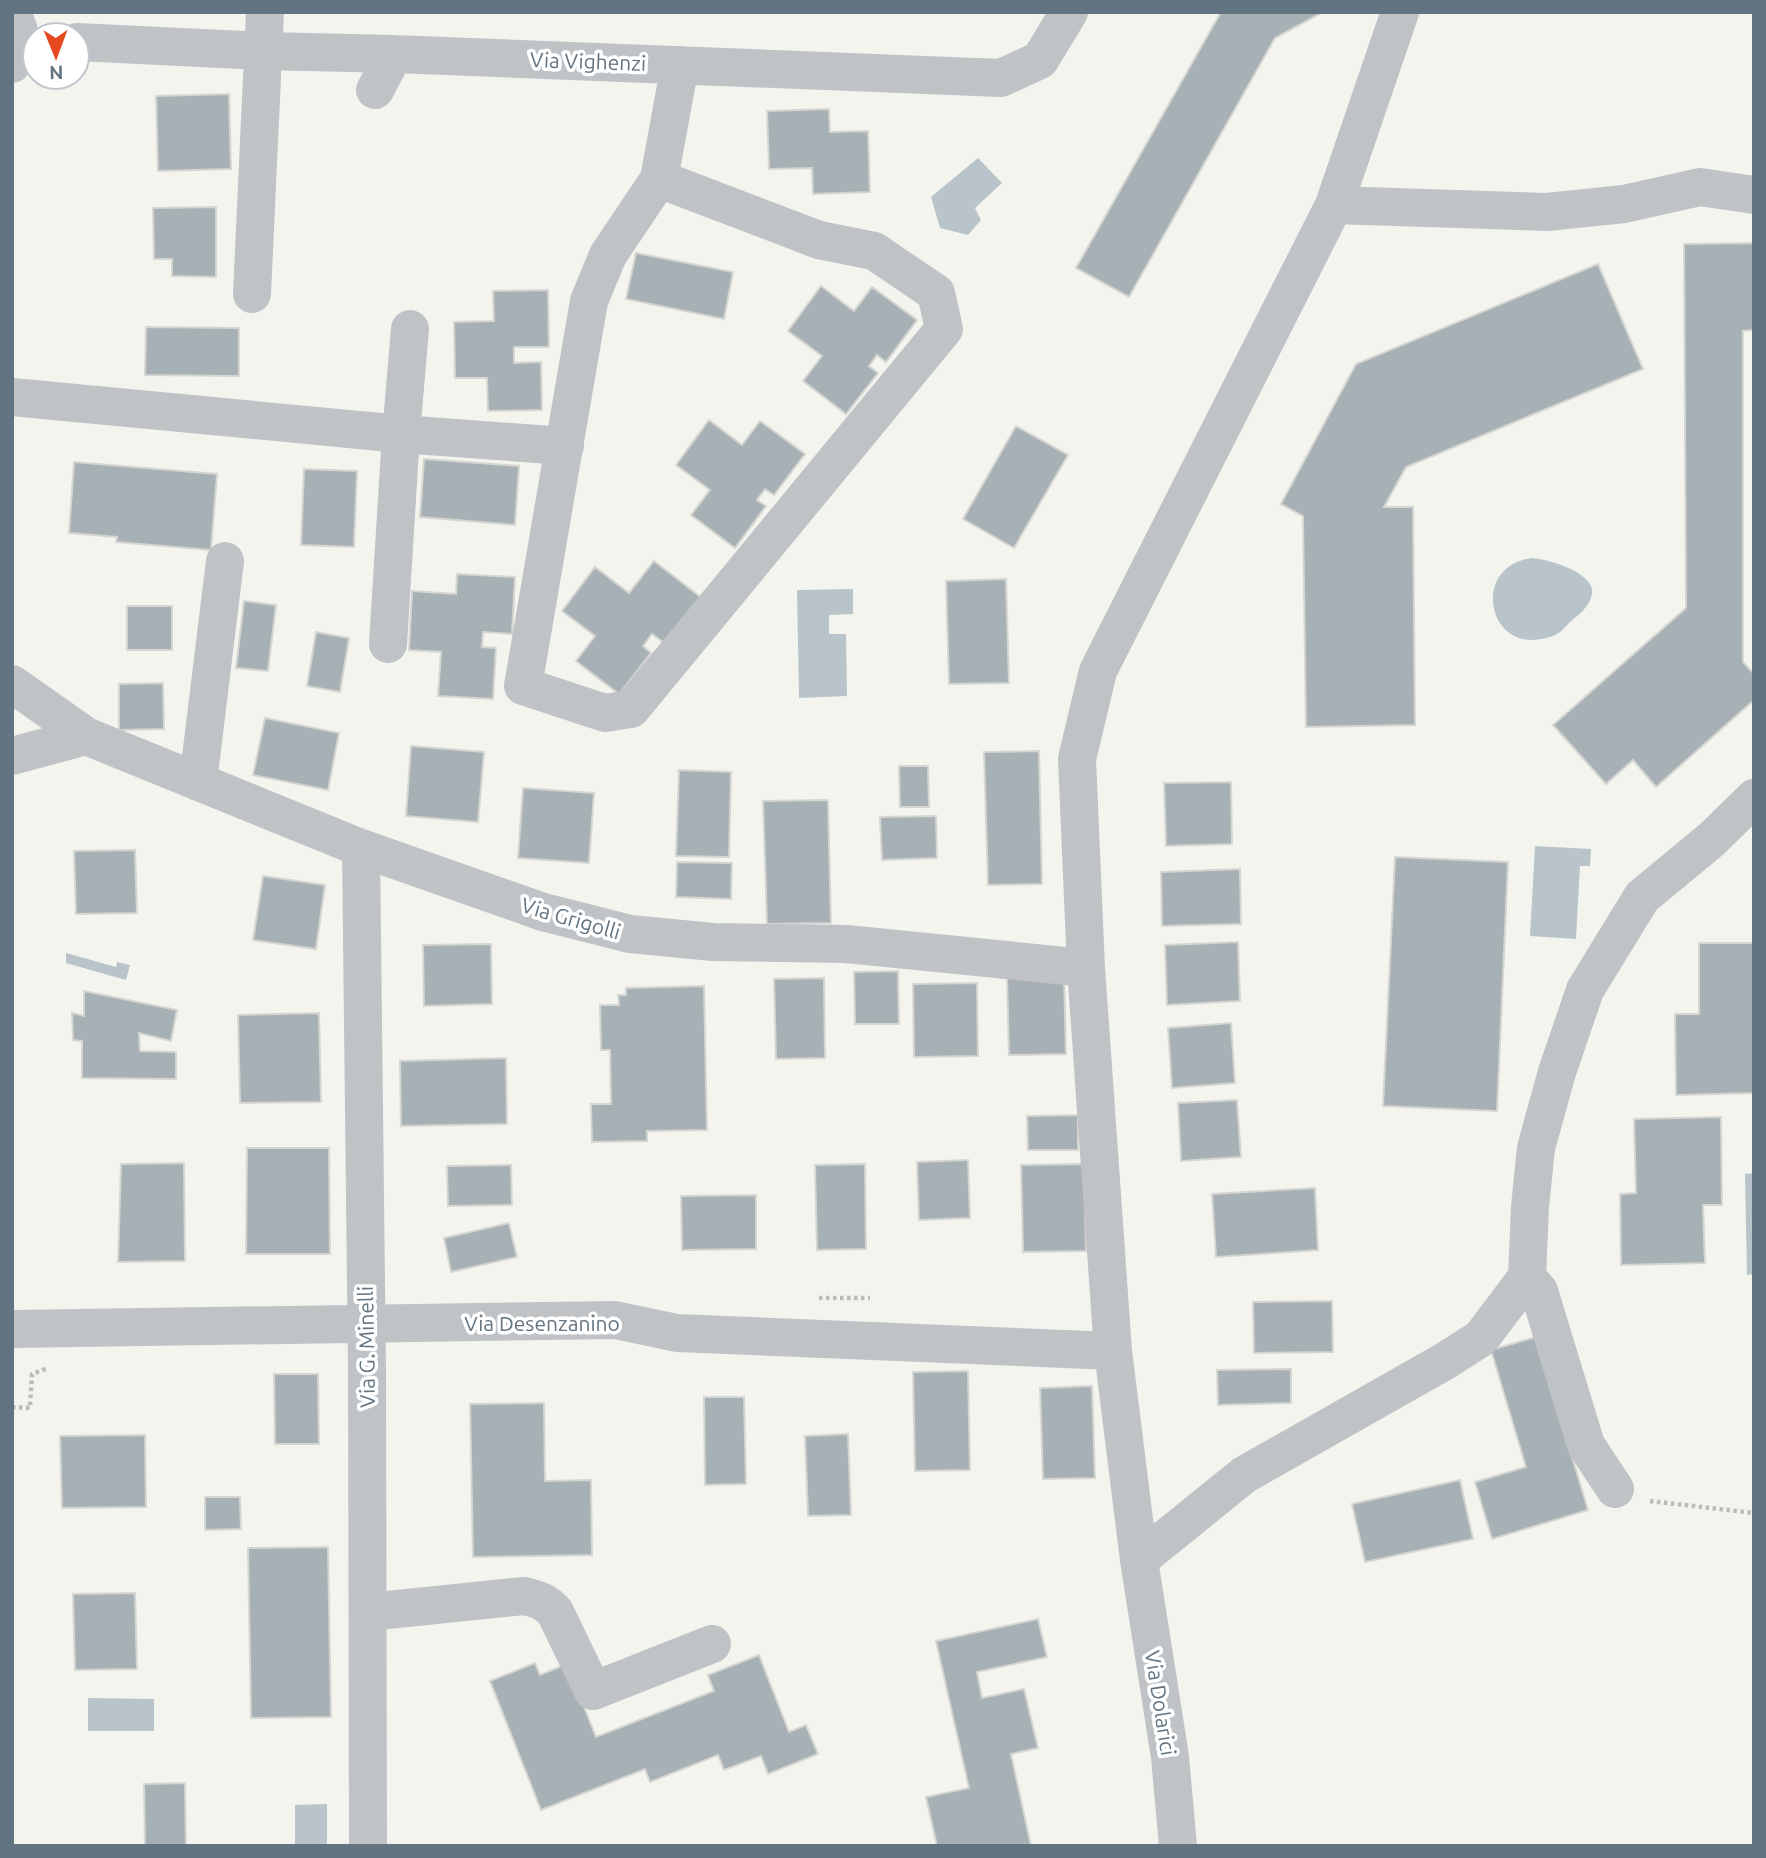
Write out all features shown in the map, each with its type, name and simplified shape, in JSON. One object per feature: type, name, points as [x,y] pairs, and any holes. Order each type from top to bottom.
[{"type":"street","points":[[252,294],[265,12]]},
{"type":"street","name":"Via Vighenzi","points":[[91,43],[1001,78],[1040,60],[1069,12]]},
{"type":"street","name":"Via Dolarici","points":[[1178,1846],[1170,1757],[1139,1560],[1113,1351],[1086,968],[1077,759],[1098,671],[1334,205],[1400,12]]},
{"type":"street","points":[[375,90],[394,54]]},
{"type":"street","points":[[659,179],[819,240],[874,251],[936,293],[944,329],[631,709],[605,713],[523,686],[589,301],[608,256],[659,179],[680,65]]},
{"type":"street","points":[[1334,205],[1547,212],[1624,204],[1700,187],[1754,195]]},
{"type":"street","points":[[388,644],[401,434],[411,329]]},
{"type":"street","points":[[12,397],[401,434],[565,446]]},
{"type":"street","points":[[198,782],[225,561]]},
{"type":"street","name":"Via Grigolli","points":[[12,684],[86,736],[361,848],[543,912],[629,934],[713,942],[846,944],[1086,968]]},
{"type":"street","points":[[12,757],[86,736]]},
{"type":"street","points":[[1139,1560],[1244,1475],[1481,1338],[1527,1277],[1536,1148],[1585,990],[1642,897],[1711,840],[1754,798]]},
{"type":"street","name":"Via G. Minelli","points":[[361,848],[368,1846]]},
{"type":"street","points":[[1527,1277],[1539,1291],[1586,1445],[1615,1489]]},
{"type":"street","name":"Via Desenzanino","points":[[12,1329],[615,1320],[677,1333],[1113,1351]]},
{"type":"street","points":[[368,1612],[524,1597],[538,1599],[548,1604],[555,1612],[593,1691],[712,1644]]},
{"type":"path","points":[[1615,1489],[1654,1502],[1754,1513]]},
{"type":"shaded area","points":[[978,158],[1002,183],[975,208],[981,220],[968,235],[940,228],[931,197]]},
{"type":"shaded area","points":[[1532,558],[1559,564],[1579,574],[1591,586],[1592,594],[1586,607],[1558,633],[1541,639],[1523,639],[1508,632],[1498,620],[1493,606],[1494,590],[1500,576],[1513,564]]},
{"type":"shaded area","points":[[853,589],[853,614],[829,615],[829,634],[846,634],[847,696],[799,698],[797,590]]},
{"type":"shaded area","points":[[1535,846],[1591,849],[1590,866],[1580,866],[1576,939],[1530,936]]},
{"type":"shaded area","points":[[66,953],[116,967],[117,962],[130,965],[126,980],[66,963]]},
{"type":"shaded area","points":[[1754,1173],[1754,1274],[1747,1275],[1745,1174]]},
{"type":"shaded area","points":[[88,1698],[154,1699],[154,1731],[88,1731]]},
{"type":"shaded area","points":[[327,1804],[327,1846],[295,1846],[295,1805]]},
{"type":"building","points":[[1221,12],[1323,12],[1275,38],[1129,297],[1076,268]]},
{"type":"building","points":[[229,94],[231,169],[158,171],[156,96]]},
{"type":"building","points":[[829,109],[830,132],[868,131],[870,192],[813,194],[812,168],[769,169],[767,111]]},
{"type":"building","points":[[216,207],[216,277],[172,276],[172,259],[154,259],[153,208]]},
{"type":"building","points":[[1754,243],[1754,330],[1743,331],[1743,662],[1754,674],[1754,700],[1656,787],[1633,760],[1606,784],[1553,725],[1686,608],[1684,244]]},
{"type":"building","points":[[636,253],[733,272],[724,319],[626,299]]},
{"type":"building","points":[[1598,264],[1643,369],[1406,467],[1384,507],[1413,507],[1415,725],[1306,727],[1303,516],[1281,504],[1356,364]]},
{"type":"building","points":[[821,286],[854,311],[872,287],[917,320],[886,362],[877,355],[869,366],[878,373],[846,414],[803,381],[822,356],[788,331]]},
{"type":"building","points":[[548,290],[549,347],[514,347],[514,363],[541,362],[542,410],[488,411],[487,378],[455,378],[454,322],[494,321],[493,291]]},
{"type":"building","points":[[146,327],[239,328],[239,376],[145,375]]},
{"type":"building","points":[[709,420],[742,445],[760,421],[805,454],[774,495],[765,489],[757,500],[766,506],[735,548],[691,515],[710,490],[676,465]]},
{"type":"building","points":[[1016,426],[1068,455],[1014,548],[963,519]]},
{"type":"building","points":[[424,459],[519,466],[515,525],[420,517]]},
{"type":"building","points":[[74,462],[217,474],[211,550],[116,542],[117,537],[69,533]]},
{"type":"building","points":[[304,469],[357,471],[354,547],[301,545]]},
{"type":"building","points":[[654,561],[703,599],[667,645],[652,634],[643,646],[651,653],[619,694],[576,661],[595,636],[562,611],[595,567],[629,593]]},
{"type":"building","points":[[457,574],[515,577],[512,634],[483,632],[482,647],[496,648],[493,699],[438,696],[441,652],[409,650],[412,591],[456,594]]},
{"type":"building","points":[[1006,579],[1009,683],[949,684],[946,581]]},
{"type":"building","points":[[244,601],[276,605],[268,671],[236,668]]},
{"type":"building","points":[[127,606],[172,606],[172,650],[127,650]]},
{"type":"building","points":[[316,632],[349,638],[340,692],[307,686]]},
{"type":"building","points":[[163,683],[164,729],[119,730],[119,684]]},
{"type":"building","points":[[265,718],[339,733],[328,790],[253,775]]},
{"type":"building","points":[[411,746],[484,752],[478,822],[406,816]]},
{"type":"building","points":[[1039,751],[1042,884],[988,885],[984,752]]},
{"type":"building","points":[[899,766],[928,766],[929,807],[900,807]]},
{"type":"building","points":[[679,770],[731,772],[729,857],[676,856]]},
{"type":"building","points":[[1231,782],[1232,844],[1166,846],[1164,783]]},
{"type":"building","points":[[523,788],[594,793],[589,863],[518,858]]},
{"type":"building","points":[[828,800],[831,923],[767,924],[763,801]]},
{"type":"building","points":[[936,816],[937,858],[882,860],[880,817]]},
{"type":"building","points":[[135,850],[137,913],[76,914],[74,851]]},
{"type":"building","points":[[1395,857],[1508,862],[1497,1111],[1383,1106]]},
{"type":"building","points":[[677,862],[732,863],[731,899],[676,897]]},
{"type":"building","points":[[1240,869],[1241,924],[1162,926],[1161,872]]},
{"type":"building","points":[[263,876],[325,885],[316,949],[253,940]]},
{"type":"building","points":[[1238,942],[1240,1001],[1167,1005],[1165,945]]},
{"type":"building","points":[[1699,943],[1754,943],[1754,1093],[1676,1095],[1675,1014],[1699,1014]]},
{"type":"building","points":[[491,944],[492,1004],[424,1006],[423,945]]},
{"type":"building","points":[[898,971],[899,1024],[855,1024],[854,972]]},
{"type":"building","points":[[1064,976],[1066,1054],[1009,1055],[1007,977]]},
{"type":"building","points":[[824,978],[825,1058],[776,1059],[774,979]]},
{"type":"building","points":[[977,983],[978,1056],[914,1057],[913,984]]},
{"type":"building","points":[[704,986],[707,1130],[647,1131],[647,1141],[592,1142],[591,1104],[611,1104],[610,1050],[601,1050],[600,1005],[619,1005],[618,995],[626,995],[626,988]]},
{"type":"building","points":[[84,991],[177,1010],[171,1041],[139,1033],[140,1051],[176,1052],[176,1079],[82,1078],[82,1041],[73,1040],[72,1013],[84,1016]]},
{"type":"building","points":[[319,1013],[321,1102],[240,1103],[238,1015]]},
{"type":"building","points":[[1231,1023],[1235,1083],[1172,1088],[1168,1028]]},
{"type":"building","points":[[506,1058],[507,1124],[401,1126],[400,1061]]},
{"type":"building","points":[[1237,1100],[1241,1157],[1181,1161],[1178,1103]]},
{"type":"building","points":[[1078,1115],[1078,1150],[1028,1150],[1027,1116]]},
{"type":"building","points":[[1721,1117],[1722,1205],[1703,1205],[1705,1263],[1621,1265],[1620,1194],[1636,1193],[1634,1119]]},
{"type":"building","points":[[247,1148],[329,1148],[330,1254],[246,1254]]},
{"type":"building","points":[[968,1160],[970,1218],[919,1220],[917,1162]]},
{"type":"building","points":[[184,1163],[185,1261],[118,1262],[121,1164]]},
{"type":"building","points":[[865,1164],[866,1249],[817,1250],[815,1165]]},
{"type":"building","points":[[1084,1164],[1086,1251],[1023,1252],[1021,1165]]},
{"type":"building","points":[[511,1165],[512,1205],[448,1206],[447,1166]]},
{"type":"building","points":[[1315,1188],[1318,1250],[1216,1257],[1212,1194]]},
{"type":"building","points":[[756,1195],[756,1249],[682,1250],[681,1196]]},
{"type":"building","points":[[509,1223],[517,1257],[451,1272],[444,1238]]},
{"type":"building","points":[[1332,1301],[1333,1352],[1254,1353],[1253,1302]]},
{"type":"building","points":[[1536,1337],[1588,1510],[1492,1539],[1475,1482],[1526,1467],[1491,1350]]},
{"type":"building","points":[[1291,1369],[1291,1403],[1218,1405],[1217,1370]]},
{"type":"building","points":[[968,1371],[970,1470],[915,1471],[913,1372]]},
{"type":"building","points":[[274,1374],[318,1374],[319,1444],[275,1444]]},
{"type":"building","points":[[1092,1386],[1095,1478],[1043,1479],[1040,1388]]},
{"type":"building","points":[[704,1397],[744,1397],[746,1484],[705,1485]]},
{"type":"building","points":[[544,1403],[545,1481],[591,1480],[592,1555],[473,1557],[470,1404]]},
{"type":"building","points":[[848,1434],[851,1515],[808,1516],[805,1436]]},
{"type":"building","points":[[145,1435],[146,1507],[62,1508],[60,1436]]},
{"type":"building","points":[[1460,1480],[1473,1539],[1365,1562],[1352,1504]]},
{"type":"building","points":[[205,1497],[240,1497],[241,1529],[205,1530]]},
{"type":"building","points":[[328,1547],[331,1717],[251,1718],[248,1548]]},
{"type":"building","points":[[135,1593],[137,1669],[75,1670],[73,1594]]},
{"type":"building","points":[[1038,1619],[1047,1657],[977,1672],[982,1698],[1024,1689],[1038,1748],[1011,1754],[1031,1846],[937,1846],[926,1797],[969,1788],[936,1641]]},
{"type":"building","points":[[759,1655],[789,1732],[806,1725],[818,1754],[768,1774],[761,1756],[724,1770],[718,1755],[650,1782],[645,1769],[541,1810],[490,1681],[535,1663],[540,1675],[567,1664],[596,1737],[714,1691],[708,1675]]},
{"type":"building","points":[[185,1783],[186,1846],[145,1846],[144,1784]]}]
